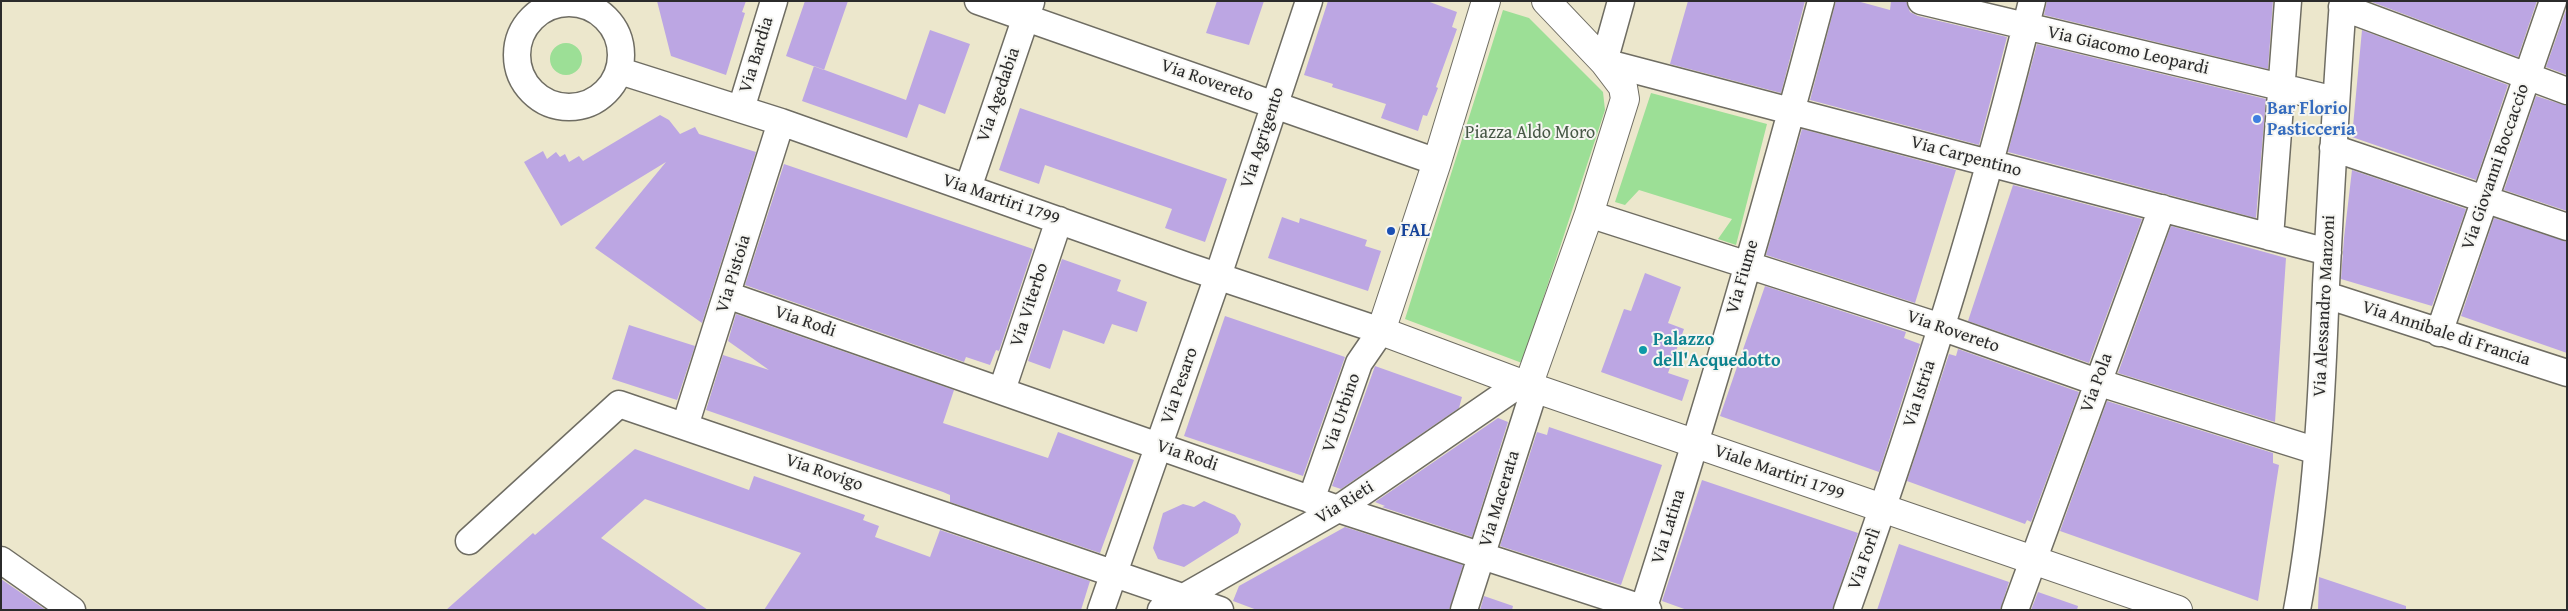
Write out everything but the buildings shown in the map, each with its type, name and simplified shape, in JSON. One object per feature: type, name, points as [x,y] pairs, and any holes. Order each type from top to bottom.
[{"type":"street","name":"Via Bardia","points":[[741,109],[774,1]]},
{"type":"street","name":"Via Rovereto","points":[[978,1],[1028,10],[1274,105],[1437,162]]},
{"type":"street","name":"Via Agrigento","points":[[1218,276],[1309,1]]},
{"type":"street","points":[[1381,331],[1437,162],[1486,1]]},
{"type":"street","points":[[1528,386],[1589,214],[1625,99],[1623,87],[1604,62],[1546,1]]},
{"type":"street","points":[[1604,62],[1621,1]]},
{"type":"street","name":"Via Fiume","points":[[1695,443],[1792,110],[1821,1]]},
{"type":"street","name":"Via Giacomo Leopardi","points":[[1921,1],[2335,100]]},
{"type":"street","name":"Via Istria","points":[[1883,508],[1991,164],[2032,1]]},
{"type":"street","points":[[2270,237],[2288,1]]},
{"type":"street","name":"Via Giovanni Boccaccio","points":[[2439,333],[2553,1]]},
{"type":"street","points":[[567,2],[584,5],[599,12],[611,23],[619,38],[622,54],[620,71],[612,87],[598,99],[582,106],[564,108],[547,103],[532,92],[521,78],[517,60],[518,42],[525,27],[536,14],[551,6],[567,2]]},
{"type":"street","points":[[2342,4],[2567,91]]},
{"type":"street","name":"Via Alessandro Manzoni","points":[[2297,610],[2309,543],[2317,451],[2335,100],[2342,4]]},
{"type":"street","name":"Via Agedabia","points":[[968,188],[1028,10]]},
{"type":"street","name":"Via Carpentino","points":[[1604,62],[2328,252]]},
{"type":"street","name":"Via Martiri 1799","points":[[620,71],[781,122],[1218,276],[1381,331]]},
{"type":"street","name":"Via Pistoia","points":[[685,426],[728,295],[781,122]]},
{"type":"street","points":[[2333,148],[2567,227]]},
{"type":"street","name":"Via Pola","points":[[2015,610],[2162,208]]},
{"type":"street","name":"Via Rovereto","points":[[1589,214],[1941,327],[2097,382],[2317,451]]},
{"type":"street","name":"Via Viterbo","points":[[1002,390],[1059,220]]},
{"type":"street","name":"Via Pesaro","points":[[1101,610],[1218,276]]},
{"type":"street","name":"Via Rodi","points":[[728,295],[1311,500],[1645,609]]},
{"type":"street","name":"Via Annibale di Francia","points":[[2326,295],[2439,333],[2567,372]]},
{"type":"street","name":"Viale Martiri 1799","points":[[1381,331],[1528,386],[2034,558],[2178,610]]},
{"type":"street","name":"Via Urbino","points":[[1311,500],[1359,363],[1381,331]]},
{"type":"street","name":"Via Rieti","points":[[1172,603],[1338,509],[1528,386]]},
{"type":"street","name":"Via Macerata","points":[[1464,610],[1483,557],[1528,386]]},
{"type":"street","name":"Via Rovigo","points":[[469,541],[619,404],[1115,572],[1172,603],[1220,610]]},
{"type":"street","name":"Via Latina","points":[[1645,609],[1695,443]]},
{"type":"street","name":"Via Forlì","points":[[1847,610],[1883,508]]},
{"type":"street","points":[[1,560],[72,610]]},
{"type":"green space","name":"Piazza Aldo Moro","points":[[1503,10],[1529,18],[1603,92],[1605,110],[1522,363],[1405,319]]},
{"type":"green space","points":[[566,43],[578,47],[582,59],[578,71],[566,75],[554,71],[550,59],[554,47]]},
{"type":"green space","points":[[1651,93],[1767,124],[1736,245],[1718,239],[1732,219],[1639,190],[1625,205],[1615,202]]},
{"type":"place","name":"Bar Florio Pasticceria","points":[[2257,119]]},
{"type":"place","name":"FAL","points":[[1391,231]]},
{"type":"place","name":"Palazzo dell'Acquedotto","points":[[1643,350]]}]
